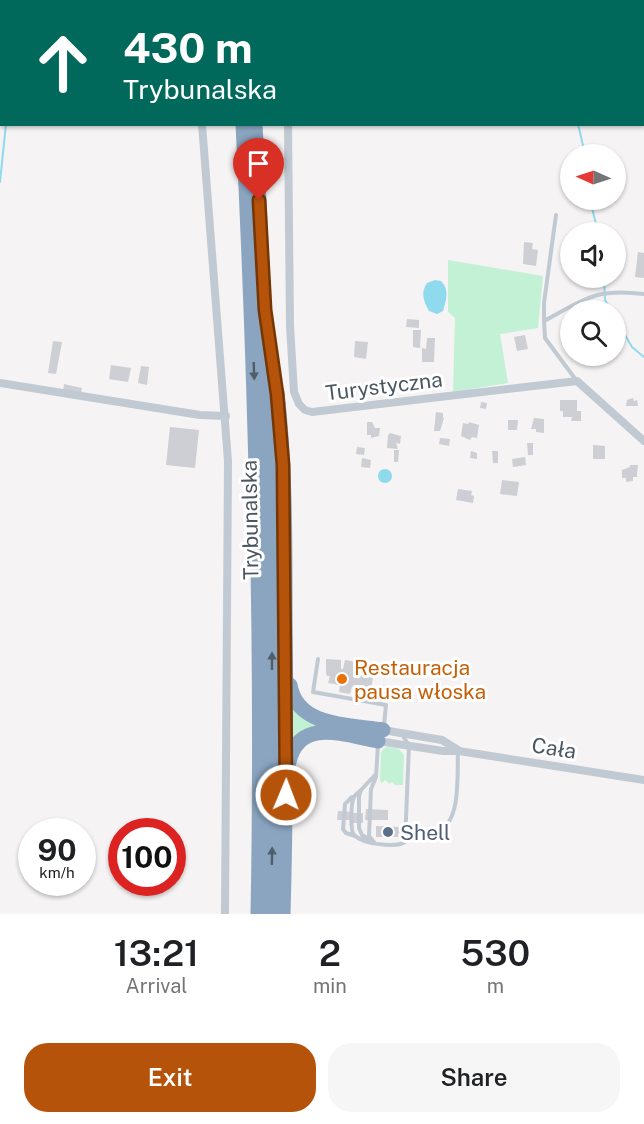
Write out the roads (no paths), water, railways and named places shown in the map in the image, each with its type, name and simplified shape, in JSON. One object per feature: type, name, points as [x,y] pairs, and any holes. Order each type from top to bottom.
[{"type":"highway","name":"Trybunalska","points":[[243,126],[256,407],[259,558],[258,914]]},
{"type":"highway","name":"Trybunalska","points":[[255,126],[265,310],[272,618],[270,914]]},
{"type":"highway","points":[[265,310],[277,394],[283,465],[286,670],[283,914]]},
{"type":"highway","points":[[286,670],[293,698],[301,710],[308,715],[381,736]]},
{"type":"highway","points":[[286,774],[295,745],[309,734],[381,736]]},
{"type":"street","points":[[202,126],[226,416],[228,530],[225,914]]},
{"type":"street","name":"Turystyczna","points":[[288,126],[290,326],[294,392],[299,404],[305,410],[312,412],[577,381]]},
{"type":"street","points":[[577,381],[644,441]]},
{"type":"street","points":[[0,383],[200,415],[226,416]]},
{"type":"street","name":"Cała","points":[[381,736],[402,734],[442,740],[459,751]]},
{"type":"street","name":"Cała","points":[[381,736],[409,746],[459,751],[644,780]]},
{"type":"lane","points":[[556,216],[544,303],[545,338],[577,381]]},
{"type":"lane","points":[[544,321],[600,293],[644,294]]},
{"type":"lane","points":[[318,658],[313,692],[386,705],[376,774],[371,789],[369,836],[374,842]]},
{"type":"lane","points":[[376,774],[345,804],[343,829],[346,833],[361,839],[393,845],[402,844],[407,839],[409,746],[402,734]]},
{"type":"lane","points":[[407,831],[438,830],[452,818],[455,809],[459,751]]},
{"type":"lane","points":[[361,790],[359,828],[363,836],[374,842]]},
{"type":"lane","points":[[356,795],[352,803],[352,828],[354,834],[361,839]]},
{"type":"water","points":[[435,280],[444,284],[446,292],[443,311],[437,314],[429,311],[423,294],[427,283]]},
{"type":"water","points":[[382,469],[388,469],[392,476],[388,483],[382,483],[378,479],[378,473]]},
{"type":"waterway","points":[[0,182],[6,126]]},
{"type":"waterway","points":[[578,126],[583,144]]},
{"type":"waterway","points":[[592,210],[596,222]]},
{"type":"waterway","points":[[604,288],[605,300]]},
{"type":"waterway","points":[[626,337],[632,347],[644,357]]},
{"type":"place","name":"Restauracja pausa włoska","points":[[342,679]]},
{"type":"place","name":"Shell","points":[[388,832]]}]
